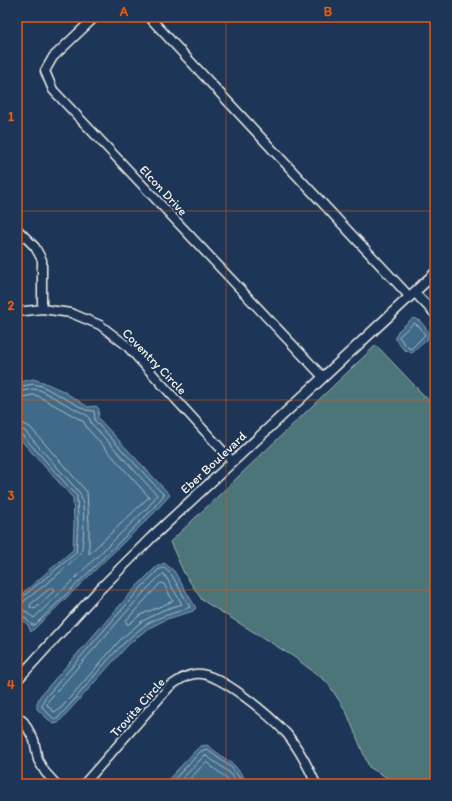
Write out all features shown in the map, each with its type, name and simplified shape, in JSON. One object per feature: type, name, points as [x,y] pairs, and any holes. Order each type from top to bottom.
[{"type":"street","name":"Elcon Drive","points":[[95,17],[52,57],[45,71],[53,90],[323,377]]},
{"type":"street","points":[[149,17],[411,294],[435,314]]},
{"type":"street","points":[[17,229],[35,247],[42,260],[42,309]]},
{"type":"street","name":"Eber Boulevard","points":[[17,680],[99,590],[152,537],[435,273]]},
{"type":"street","name":"Coventry Circle","points":[[17,312],[42,309],[71,313],[100,325],[126,345],[233,462]]},
{"type":"street","name":"Trovita Circle","points":[[84,784],[170,686],[182,678],[196,673],[213,676],[246,698],[270,717],[287,735],[304,758],[316,784]]},
{"type":"street","points":[[17,716],[24,722],[34,740],[38,760],[45,772],[56,784]]},
{"type":"green space","points":[[376,345],[435,407],[435,784],[398,784],[369,767],[346,711],[327,682],[294,657],[202,600],[184,573],[170,542]]},
{"type":"water","points":[[413,318],[420,321],[429,332],[427,340],[412,353],[403,349],[395,338],[398,331]]},
{"type":"water","points":[[33,379],[63,391],[88,407],[96,406],[99,409],[98,418],[170,495],[154,513],[31,632],[28,625],[17,615],[17,598],[73,550],[74,524],[73,498],[17,436],[17,383]]},
{"type":"water","points":[[164,563],[174,571],[196,608],[193,611],[167,619],[147,629],[128,645],[58,723],[53,724],[37,709],[37,703],[40,696],[137,586],[156,567]]},
{"type":"water","points":[[207,745],[235,766],[249,784],[164,784],[197,749],[201,746]]}]
